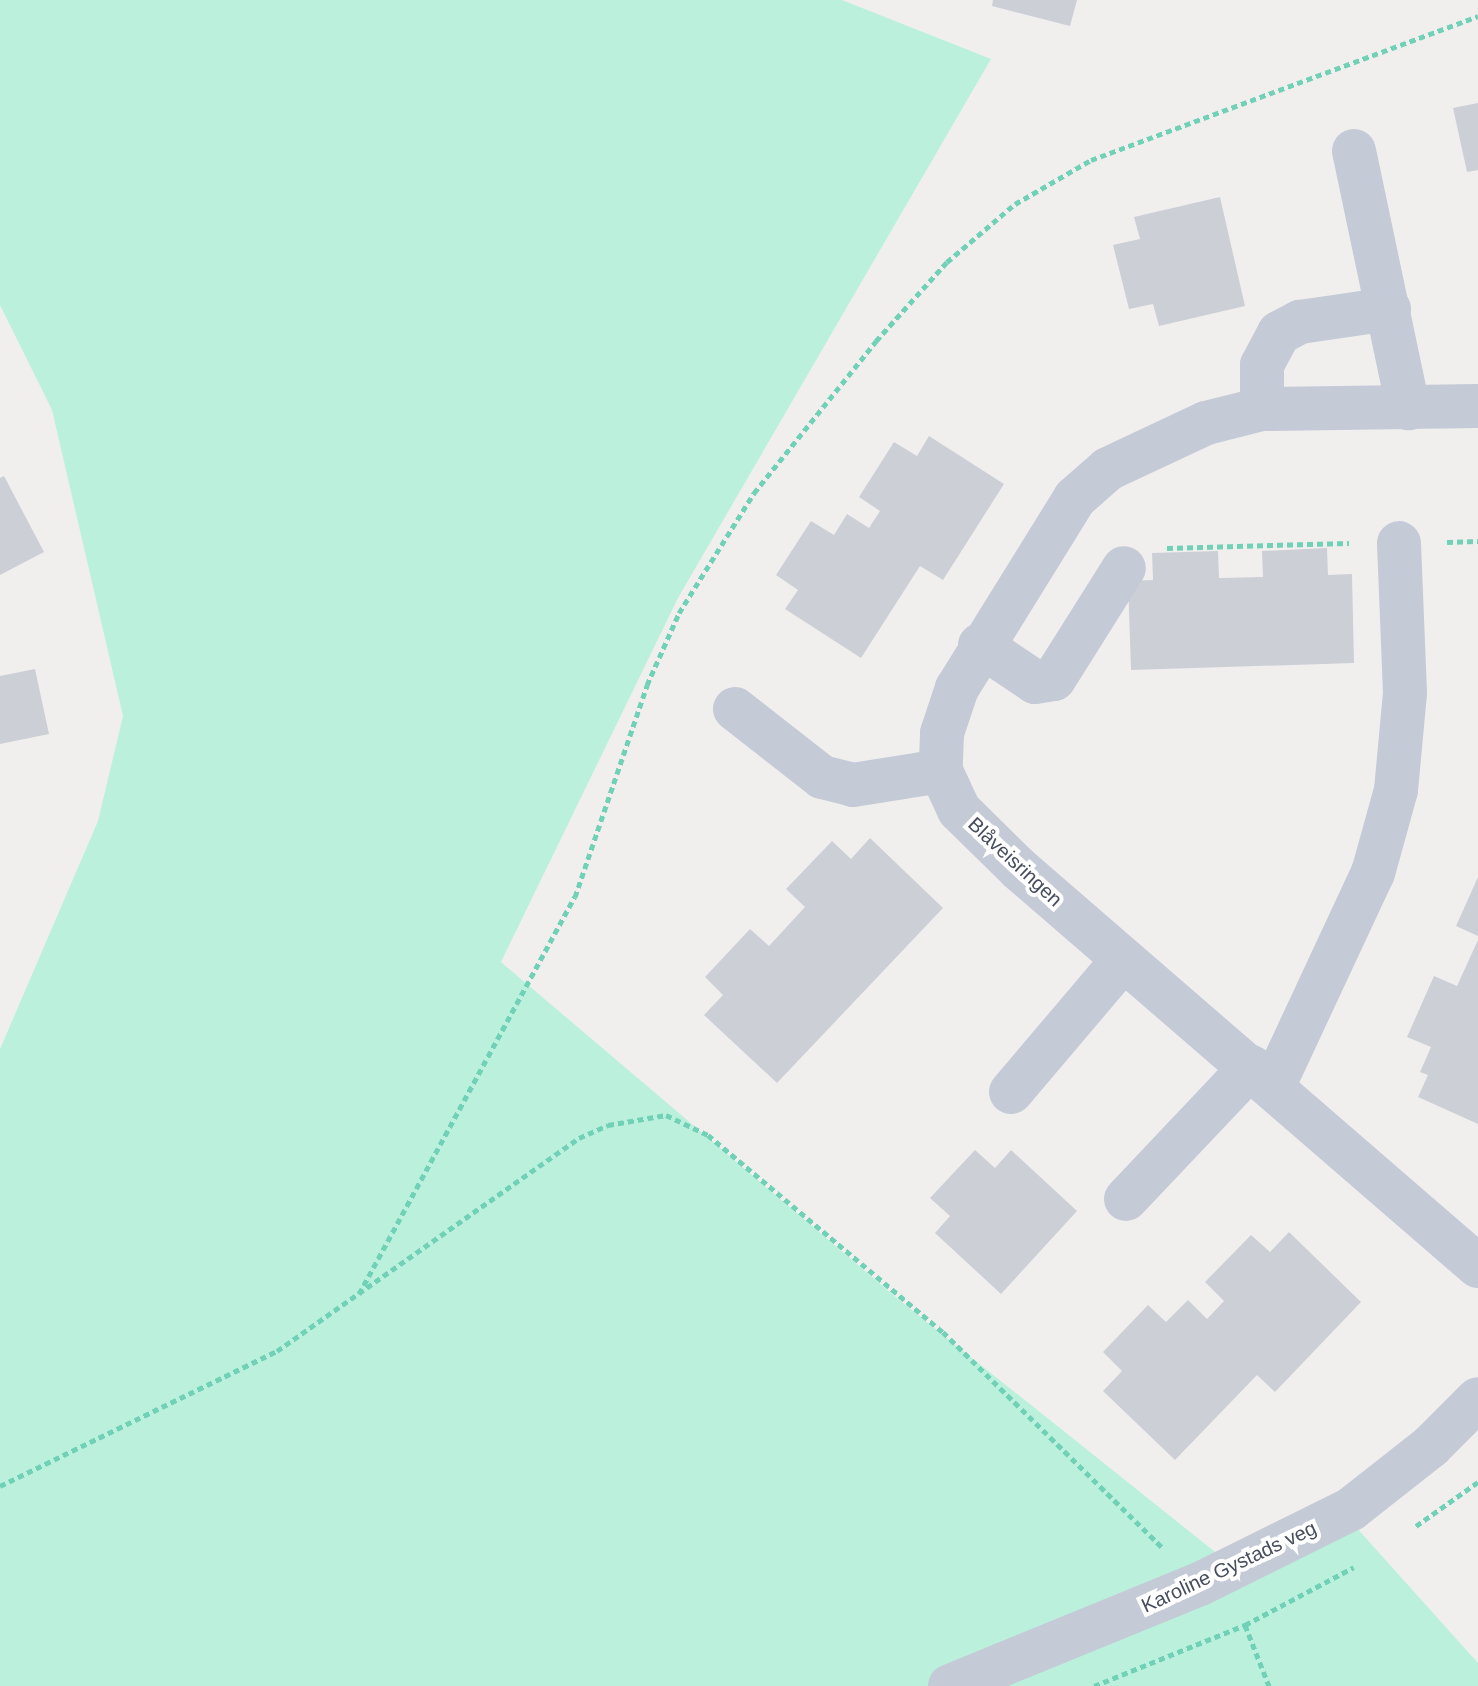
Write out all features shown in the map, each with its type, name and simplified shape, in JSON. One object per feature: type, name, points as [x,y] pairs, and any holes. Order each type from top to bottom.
[{"type":"street","points":[[1354,151],[1408,408]]},
{"type":"street","points":[[1262,409],[1262,365],[1279,333],[1300,322],[1389,309]]},
{"type":"street","name":"Blåveisringen","points":[[1478,406],[1262,409],[1206,423],[1108,469],[1075,498],[980,645],[952,703],[942,733],[941,771],[959,810],[1123,960],[1478,1266]]},
{"type":"street","points":[[1126,1199],[1262,1077],[1373,873],[1396,790],[1405,693],[1399,543]]},
{"type":"street","points":[[980,645],[1035,682],[1054,679],[1124,568]]},
{"type":"street","points":[[735,709],[822,777],[853,785],[941,771]]},
{"type":"street","points":[[1011,1092],[1123,960]]},
{"type":"street","name":"Karoline Gystads veg","points":[[950,1686],[1200,1584],[1351,1509],[1431,1446],[1478,1399]]},
{"type":"path","points":[[359,1294],[575,897],[647,685],[679,613],[754,493],[876,341],[947,262],[1004,214],[1091,160],[1478,16]]},
{"type":"path","points":[[1124,568],[1138,556],[1175,546],[1478,541]]},
{"type":"path","points":[[0,1486],[277,1351],[546,1156],[608,1125],[666,1115],[708,1135],[943,1332],[1200,1584]]},
{"type":"path","points":[[1245,1625],[1269,1686]]},
{"type":"green space","points":[[0,0],[842,0],[991,59],[678,598],[501,962],[898,1299],[1229,1563],[1329,1497],[1478,1663],[1478,1686],[0,1686],[0,1049],[98,821],[123,716],[52,410],[0,305]]},
{"type":"building","points":[[993,0],[1077,0],[1070,26],[992,6]]},
{"type":"building","points":[[1478,103],[1478,170],[1467,172],[1453,108]]},
{"type":"building","points":[[1220,197],[1245,306],[1159,326],[1153,304],[1129,309],[1113,245],[1140,239],[1134,217]]},
{"type":"building","points":[[929,436],[1004,484],[943,580],[920,566],[861,658],[785,609],[798,590],[776,575],[811,521],[834,535],[847,514],[869,528],[880,511],[859,497],[894,442],[917,456]]},
{"type":"building","points":[[4,476],[44,552],[0,575],[0,478]]},
{"type":"building","points":[[1327,548],[1328,575],[1352,574],[1354,663],[1131,670],[1128,581],[1153,580],[1152,553],[1218,551],[1219,578],[1263,577],[1262,551]]},
{"type":"building","points":[[35,669],[49,734],[0,744],[0,676]]},
{"type":"building","points":[[870,838],[943,908],[777,1083],[704,1015],[723,995],[705,977],[750,929],[769,946],[805,907],[786,889],[832,841],[851,859]]},
{"type":"building","points":[[1478,877],[1478,936],[1456,926]]},
{"type":"building","points":[[1478,940],[1478,1124],[1418,1097],[1428,1075],[1420,1072],[1431,1047],[1407,1037],[1434,976],[1457,986]]},
{"type":"building","points":[[975,1150],[995,1168],[1011,1150],[1077,1211],[1001,1294],[935,1233],[950,1216],[930,1198]]},
{"type":"building","points":[[1289,1232],[1361,1302],[1275,1392],[1257,1375],[1175,1460],[1103,1391],[1122,1371],[1103,1352],[1148,1305],[1166,1322],[1188,1300],[1207,1319],[1224,1301],[1205,1282],[1251,1235],[1270,1252]]}]
